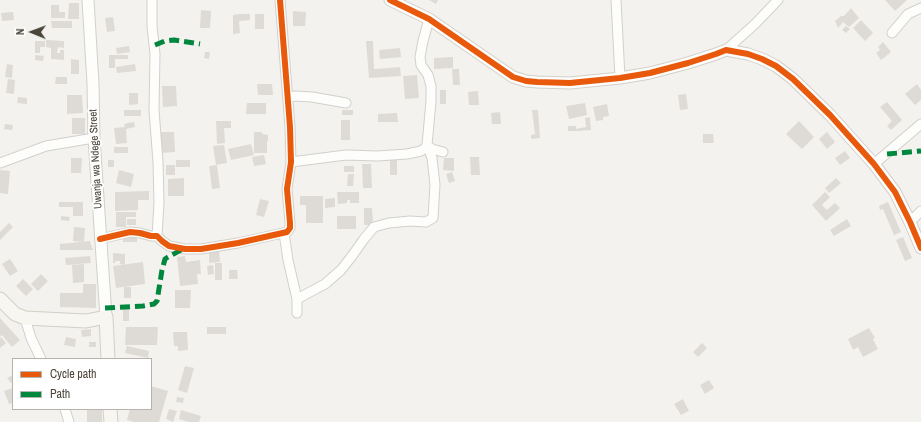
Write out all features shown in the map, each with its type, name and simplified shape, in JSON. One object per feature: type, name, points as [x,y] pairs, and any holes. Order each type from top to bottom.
[{"type":"main road","points":[[0,299],[15,314],[25,318],[86,321],[106,317],[108,358]]},
{"type":"main road","points":[[110,410],[111,422]]},
{"type":"street","name":"Uwanja wa Ndege Street","points":[[88,0],[93,83],[94,138],[106,317]]},
{"type":"street","points":[[152,0],[152,26],[155,54],[154,110],[159,176],[157,236]]},
{"type":"street","points":[[100,239],[130,232],[157,236],[169,246],[201,248],[238,243],[287,232],[290,228],[287,189],[291,162],[290,127],[280,0]]},
{"type":"street","points":[[390,0],[429,19],[513,77],[526,81],[570,83],[620,78],[650,73],[716,54],[726,50],[755,24],[778,0]]},
{"type":"street","points":[[616,0],[620,78]]},
{"type":"street","points":[[892,33],[908,14],[921,8]]},
{"type":"street","points":[[297,299],[325,284],[341,270],[374,227],[389,223],[410,221],[426,222],[433,218],[435,185],[432,158],[427,145],[431,86],[428,75],[421,65],[420,57],[429,19]]},
{"type":"street","points":[[726,50],[748,54],[776,66],[793,79],[830,115],[874,164],[895,192],[921,248]]},
{"type":"street","points":[[288,97],[312,97],[346,103]]},
{"type":"street","points":[[874,164],[921,124]]},
{"type":"street","points":[[0,163],[46,146],[94,138]]},
{"type":"street","points":[[291,162],[346,155],[377,156],[407,154],[421,151],[427,145]]},
{"type":"street","points":[[427,145],[432,149],[443,152]]},
{"type":"street","points":[[910,222],[921,211]]},
{"type":"street","points":[[284,233],[288,260],[297,299],[297,313]]},
{"type":"street","points":[[25,318],[31,338],[41,358]]},
{"type":"street","points":[[65,410],[69,422]]},
{"type":"building","points":[[429,0],[438,0],[436,4]]},
{"type":"building","points":[[885,0],[907,0],[895,11]]},
{"type":"building","points":[[69,3],[79,3],[79,19],[68,19]]},
{"type":"building","points":[[51,5],[59,5],[59,12],[65,12],[65,18],[51,18]]},
{"type":"building","points":[[851,8],[859,18],[849,27],[843,22],[838,28],[835,21],[841,16],[844,16]]},
{"type":"building","points":[[201,10],[211,11],[210,28],[200,28]]},
{"type":"building","points":[[293,11],[306,12],[305,26],[293,26]]},
{"type":"building","points":[[13,12],[14,20],[2,21],[1,13]]},
{"type":"building","points":[[250,14],[250,20],[239,21],[240,33],[233,34],[233,15]]},
{"type":"building","points":[[255,14],[264,14],[264,29],[255,29]]},
{"type":"building","points":[[113,17],[115,31],[107,32],[105,18]]},
{"type":"building","points":[[861,20],[873,33],[865,41],[853,28]]},
{"type":"building","points":[[51,21],[72,21],[72,28],[52,28]]},
{"type":"building","points":[[846,26],[850,29],[846,33],[842,30]]},
{"type":"building","points":[[46,40],[64,41],[64,48],[58,47],[57,53],[60,53],[60,50],[64,50],[64,60],[51,59],[51,48],[46,47]]},
{"type":"building","points":[[35,41],[45,41],[45,47],[40,47],[40,53],[35,53]]},
{"type":"building","points":[[366,41],[373,41],[374,69],[400,67],[401,76],[369,78]]},
{"type":"building","points":[[883,42],[891,52],[881,60],[876,53],[880,50],[878,47]]},
{"type":"building","points":[[129,46],[130,52],[117,54],[116,48]]},
{"type":"building","points":[[400,48],[401,57],[380,59],[379,50]]},
{"type":"building","points":[[205,52],[210,52],[209,59],[204,58]]},
{"type":"building","points":[[35,55],[44,56],[43,61],[35,60]]},
{"type":"building","points":[[109,55],[128,55],[128,59],[115,59],[115,68],[109,68]]},
{"type":"building","points":[[453,57],[453,68],[434,69],[434,58]]},
{"type":"building","points":[[71,59],[79,60],[79,74],[71,74]]},
{"type":"building","points":[[7,64],[13,65],[12,78],[5,77]]},
{"type":"building","points":[[135,64],[136,71],[117,73],[116,67]]},
{"type":"building","points":[[452,69],[459,69],[460,85],[453,85]]},
{"type":"building","points":[[417,75],[419,98],[405,99],[403,76]]},
{"type":"building","points":[[56,77],[67,77],[67,84],[55,84]]},
{"type":"building","points":[[8,79],[15,80],[14,94],[6,93]]},
{"type":"building","points":[[257,84],[272,84],[273,95],[258,95]]},
{"type":"building","points":[[917,84],[921,90],[921,100],[915,105],[905,94]]},
{"type":"building","points":[[162,86],[176,86],[177,106],[163,107]]},
{"type":"building","points":[[440,90],[446,90],[446,104],[440,104]]},
{"type":"building","points":[[478,91],[479,105],[469,105],[468,92]]},
{"type":"building","points":[[129,93],[138,93],[138,104],[129,105]]},
{"type":"building","points":[[686,94],[688,109],[680,110],[678,95]]},
{"type":"building","points":[[67,95],[82,95],[83,113],[67,114]]},
{"type":"building","points":[[18,97],[27,98],[27,104],[17,103]]},
{"type":"building","points":[[887,102],[902,120],[891,130],[887,126],[892,121],[880,107]]},
{"type":"building","points":[[247,103],[266,103],[266,114],[246,114]]},
{"type":"building","points":[[585,103],[587,115],[569,119],[566,106]]},
{"type":"building","points":[[607,104],[609,116],[603,117],[603,120],[596,121],[593,107]]},
{"type":"building","points":[[124,110],[141,110],[141,116],[124,116]]},
{"type":"building","points":[[342,110],[353,110],[353,115],[342,115]]},
{"type":"building","points":[[532,110],[538,110],[540,138],[531,139],[531,135],[535,134]]},
{"type":"building","points":[[500,112],[501,124],[492,124],[491,113]]},
{"type":"building","points":[[397,113],[398,122],[378,122],[378,114]]},
{"type":"building","points":[[590,117],[591,130],[568,131],[568,126],[576,126],[576,129],[586,127],[585,118]]},
{"type":"building","points":[[72,118],[85,118],[85,134],[72,134]]},
{"type":"building","points":[[341,120],[350,120],[350,140],[341,140]]},
{"type":"building","points":[[216,121],[231,121],[231,128],[224,128],[225,143],[217,144]]},
{"type":"building","points":[[799,121],[814,137],[802,149],[786,134]]},
{"type":"building","points":[[134,122],[135,127],[126,129],[127,143],[116,144],[114,128],[125,127],[124,124]]},
{"type":"building","points":[[5,124],[13,125],[12,130],[4,129]]},
{"type":"building","points":[[160,132],[174,132],[175,152],[161,153]]},
{"type":"building","points":[[254,132],[262,132],[262,134],[268,135],[267,153],[254,153]]},
{"type":"building","points":[[827,132],[835,142],[827,149],[819,139]]},
{"type":"building","points":[[703,134],[713,134],[714,143],[703,143]]},
{"type":"building","points":[[251,144],[254,155],[231,160],[228,149]]},
{"type":"building","points":[[224,145],[227,163],[216,165],[213,146]]},
{"type":"building","points":[[114,147],[128,147],[128,153],[114,153]]},
{"type":"building","points":[[845,151],[850,158],[840,165],[835,158]]},
{"type":"building","points":[[264,155],[266,164],[254,166],[252,157]]},
{"type":"building","points":[[470,157],[479,157],[480,175],[471,175]]},
{"type":"building","points":[[71,158],[82,158],[81,173],[71,173]]},
{"type":"building","points":[[390,158],[397,158],[397,175],[390,175]]},
{"type":"building","points":[[444,158],[454,158],[454,171],[443,170]]},
{"type":"building","points":[[108,160],[114,160],[114,167],[108,167]]},
{"type":"building","points":[[176,160],[190,160],[190,167],[176,167]]},
{"type":"building","points":[[362,164],[371,164],[372,188],[363,188]]},
{"type":"building","points":[[166,165],[175,165],[175,175],[166,175]]},
{"type":"building","points":[[217,165],[220,188],[212,189],[209,166]]},
{"type":"building","points":[[344,166],[354,166],[354,172],[344,172]]},
{"type":"building","points":[[0,170],[10,171],[8,194],[0,193]]},
{"type":"building","points":[[119,170],[134,174],[131,187],[116,183]]},
{"type":"building","points":[[452,172],[455,181],[449,183],[446,174]]},
{"type":"building","points":[[348,174],[354,174],[353,186],[347,186]]},
{"type":"building","points":[[184,178],[184,196],[168,196],[168,179]]},
{"type":"building","points":[[836,178],[841,183],[829,193],[825,188]]},
{"type":"building","points":[[149,191],[149,200],[138,200],[138,210],[115,211],[115,192]]},
{"type":"building","points":[[337,192],[359,192],[359,203],[350,203],[350,200],[347,200],[347,203],[338,204]]},
{"type":"building","points":[[825,192],[830,197],[822,205],[827,210],[835,203],[840,208],[826,221],[812,205]]},
{"type":"building","points":[[300,196],[323,196],[323,223],[306,223],[306,205],[300,205]]},
{"type":"building","points":[[335,198],[335,207],[325,208],[325,199]]},
{"type":"building","points":[[260,199],[269,201],[264,217],[256,215]]},
{"type":"building","points":[[59,202],[83,202],[83,216],[73,216],[73,207],[59,207]]},
{"type":"building","points":[[888,202],[901,232],[894,235],[883,209],[880,210],[879,206]]},
{"type":"building","points":[[364,208],[372,208],[373,225],[364,225]]},
{"type":"building","points":[[116,212],[136,212],[136,217],[126,217],[126,227],[116,227]]},
{"type":"building","points":[[61,216],[70,217],[69,221],[61,220]]},
{"type":"building","points":[[337,216],[356,216],[356,229],[337,229]]},
{"type":"building","points":[[127,219],[136,219],[136,225],[127,225]]},
{"type":"building","points":[[847,219],[851,226],[834,236],[830,230]]},
{"type":"building","points":[[9,223],[13,227],[0,240],[0,232]]},
{"type":"building","points":[[74,227],[85,228],[84,242],[73,241]]},
{"type":"building","points":[[123,234],[137,234],[137,242],[123,242]]},
{"type":"building","points":[[903,237],[912,258],[905,261],[896,240]]},
{"type":"building","points":[[90,241],[93,250],[60,250],[60,244]]},
{"type":"building","points":[[219,250],[220,262],[209,263],[209,251]]},
{"type":"building","points":[[113,253],[125,254],[125,265],[120,264],[120,261],[115,261],[115,263],[113,263]]},
{"type":"building","points":[[90,256],[91,263],[66,265],[65,258]]},
{"type":"building","points":[[185,256],[186,262],[200,260],[201,274],[197,274],[198,284],[180,286],[177,257]]},
{"type":"building","points":[[10,259],[18,271],[10,276],[2,264]]},
{"type":"building","points":[[143,262],[145,284],[116,288],[113,266]]},
{"type":"building","points":[[215,263],[222,263],[222,280],[215,280]]},
{"type":"building","points":[[84,264],[84,282],[73,283],[72,265]]},
{"type":"building","points":[[213,265],[214,274],[208,275],[207,266]]},
{"type":"building","points":[[229,270],[237,270],[238,279],[229,279]]},
{"type":"building","points":[[41,274],[48,281],[38,291],[31,284]]},
{"type":"building","points":[[23,279],[33,289],[26,296],[16,286]]},
{"type":"building","points":[[83,284],[96,284],[96,308],[60,307],[60,293],[83,293]]},
{"type":"building","points":[[124,287],[131,287],[131,298],[124,298]]},
{"type":"building","points":[[175,290],[191,290],[190,308],[175,308]]},
{"type":"building","points":[[123,308],[129,308],[129,321],[123,321]]},
{"type":"building","points":[[0,318],[20,340],[12,347],[2,335],[0,337]]},
{"type":"building","points":[[126,327],[158,327],[157,345],[125,345]]},
{"type":"building","points":[[207,327],[226,327],[226,334],[207,334]]},
{"type":"building","points":[[869,328],[875,338],[873,339],[878,349],[863,357],[858,347],[853,350],[848,339]]},
{"type":"building","points":[[91,329],[91,336],[82,337],[81,330]]},
{"type":"building","points":[[173,332],[187,332],[188,350],[178,351],[178,346],[174,346]]},
{"type":"building","points":[[1,337],[6,343],[0,348],[0,339]]},
{"type":"building","points":[[66,337],[76,339],[75,347],[64,345]]},
{"type":"building","points":[[89,342],[96,342],[96,347],[89,347]]},
{"type":"building","points":[[702,343],[707,348],[698,357],[693,352]]},
{"type":"building","points":[[127,346],[149,351],[148,358],[125,353]]},
{"type":"building","points":[[185,366],[194,368],[187,393],[178,390]]},
{"type":"building","points":[[12,376],[11,383],[7,378]]},
{"type":"building","points":[[709,380],[714,388],[705,394],[700,385]]},
{"type":"building","points":[[152,386],[168,391],[159,422],[134,422],[127,420],[130,410],[152,410]]},
{"type":"building","points":[[12,388],[12,403],[9,404],[4,391]]},
{"type":"building","points":[[177,397],[184,398],[183,403],[176,402]]},
{"type":"building","points":[[683,399],[689,411],[681,415],[674,404]]},
{"type":"building","points":[[169,409],[177,411],[173,422],[166,419]]},
{"type":"building","points":[[87,410],[102,410],[102,422],[87,422]]},
{"type":"building","points":[[181,410],[201,416],[199,422],[189,422],[179,419]]},
{"type":"marked path","points":[[155,45],[165,41],[174,40],[200,44]]},
{"type":"marked path","points":[[887,154],[921,151]]},
{"type":"marked path","points":[[105,308],[154,304],[157,301],[165,259],[183,249]]},
{"type":"cycle path","points":[[100,239],[130,232],[157,236],[169,246],[185,249],[201,249],[238,243],[287,232],[290,228],[287,189],[291,162],[290,127],[280,0]]},
{"type":"cycle path","points":[[390,0],[429,19],[513,77],[526,81],[570,83],[620,78],[650,73],[688,63],[726,50],[748,54],[762,59],[776,66],[793,79],[830,115],[874,164],[895,192],[921,248]]}]
